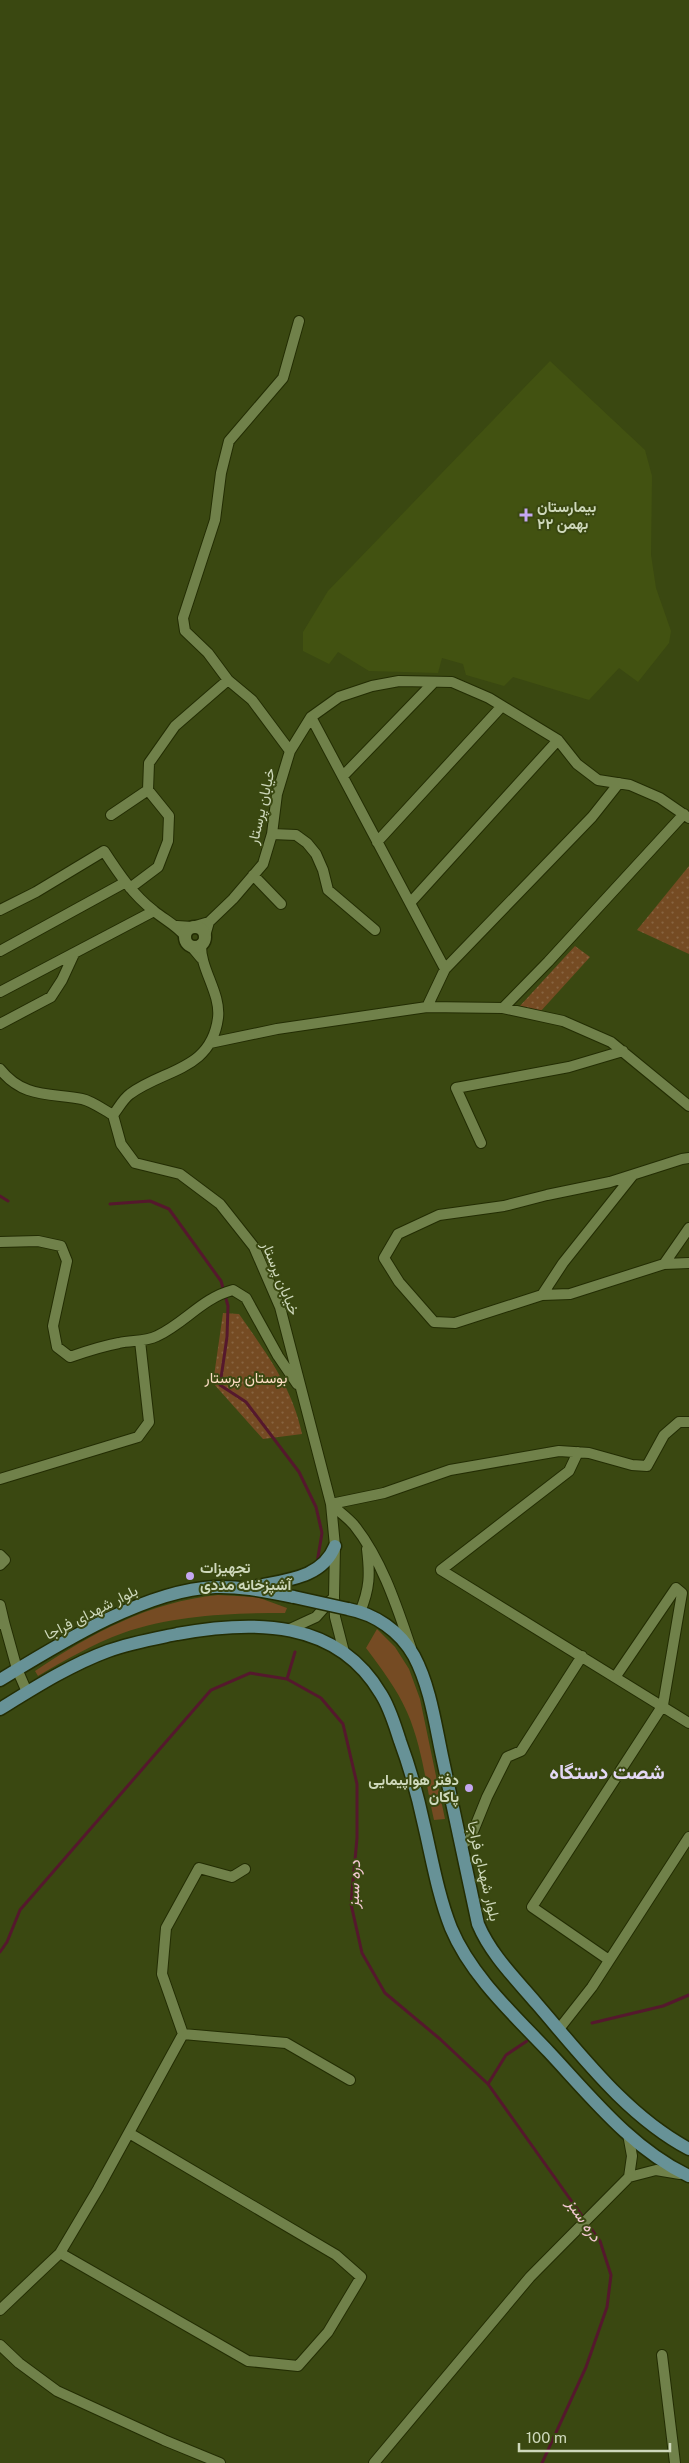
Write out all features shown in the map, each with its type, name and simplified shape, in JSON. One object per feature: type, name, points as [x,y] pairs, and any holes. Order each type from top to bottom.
[{"type":"main road","points":[[245,1589],[312,1574],[330,1560],[335,1546]]},
{"type":"main road","name":"بلوار شهدای فراجا","points":[[0,1680],[112,1617],[149,1601],[181,1591],[215,1587],[245,1589],[294,1597],[354,1611],[383,1622],[400,1638],[414,1656],[428,1694],[478,1924],[484,1938],[597,2073],[640,2115],[689,2149]]},
{"type":"main road","points":[[0,1709],[27,1692],[105,1652],[133,1642],[191,1631],[241,1625],[290,1629],[322,1640],[344,1652],[382,1694],[394,1724],[424,1824],[441,1896],[452,1928],[470,1962],[496,1994],[628,2134],[647,2150],[687,2176]]},
{"type":"street","points":[[290,751],[252,700],[228,680],[208,653],[185,631],[183,618],[215,520],[221,473],[229,441],[283,378],[299,321]]},
{"type":"street","points":[[0,951],[158,867],[168,841],[169,816],[148,790],[149,763],[175,726],[228,680]]},
{"type":"street","name":"خیابان پرستار","points":[[210,922],[262,864],[272,834],[277,794],[290,751],[311,718],[339,697],[372,686],[399,681],[452,682],[489,698],[558,740]]},
{"type":"street","points":[[343,776],[434,682]]},
{"type":"street","points":[[378,842],[502,706]]},
{"type":"street","points":[[311,718],[445,970]]},
{"type":"street","points":[[410,903],[558,740],[577,764],[598,780],[630,785],[660,798],[687,816],[503,1008]]},
{"type":"street","points":[[427,1008],[445,970],[592,817],[619,783]]},
{"type":"street","points":[[111,815],[148,790]]},
{"type":"street","points":[[272,834],[296,835],[307,843],[316,854],[328,890],[375,930]]},
{"type":"street","points":[[0,910],[36,892],[104,851],[127,885],[154,911],[192,936],[212,986],[218,1017],[210,1043],[192,1063],[129,1095],[113,1115],[84,1099],[48,1095],[20,1088],[0,1069]]},
{"type":"street","points":[[253,876],[281,904]]},
{"type":"street","points":[[0,992],[154,911]]},
{"type":"street","points":[[192,936],[210,922]]},
{"type":"street","points":[[192,936],[210,922]]},
{"type":"street","points":[[0,1024],[50,998],[62,980],[74,954]]},
{"type":"street","points":[[210,1043],[277,1029],[427,1008],[503,1008],[563,1021],[611,1042],[689,1106]]},
{"type":"street","points":[[481,1143],[456,1088],[569,1067],[623,1051]]},
{"type":"street","name":"خیابان پرستار","points":[[113,1115],[120,1144],[135,1163],[180,1174],[220,1204],[254,1247],[280,1307],[331,1504],[335,1546],[334,1600],[337,1625],[344,1652]]},
{"type":"street","points":[[689,1158],[610,1182],[547,1194],[504,1206],[439,1214],[398,1234],[384,1258],[399,1282],[434,1322],[454,1323],[542,1296],[570,1294],[664,1264],[689,1263]]},
{"type":"street","points":[[542,1296],[564,1263],[633,1175]]},
{"type":"street","points":[[664,1264],[689,1228]]},
{"type":"street","points":[[0,1242],[38,1241],[61,1246],[67,1261],[54,1326],[58,1347],[70,1356],[122,1342],[155,1338],[177,1326],[197,1307],[217,1294],[233,1290],[246,1298],[278,1356],[300,1389]]},
{"type":"street","points":[[0,1479],[138,1437],[149,1422],[140,1341]]},
{"type":"street","points":[[331,1504],[384,1493],[450,1470],[559,1451],[589,1453],[632,1465],[647,1466],[664,1435],[679,1422],[689,1422]]},
{"type":"street","points":[[578,1452],[569,1471],[441,1570],[616,1676],[689,1723]]},
{"type":"street","points":[[331,1504],[353,1525],[367,1546],[396,1604],[414,1656]]},
{"type":"street","points":[[354,1611],[368,1593],[370,1574],[367,1546]]},
{"type":"street","points":[[0,1555],[5,1560],[0,1565]]},
{"type":"street","points":[[609,1960],[532,1907],[663,1705],[682,1593],[676,1588],[616,1676]]},
{"type":"street","points":[[290,1629],[316,1617],[334,1600]]},
{"type":"street","points":[[0,1605],[2,1623],[17,1669],[27,1692]]},
{"type":"street","points":[[461,1845],[470,1839],[487,1796],[507,1757],[521,1751],[582,1656]]},
{"type":"street","points":[[559,2029],[592,1987],[689,1837]]},
{"type":"street","points":[[0,2310],[60,2253],[129,2134],[183,2034],[162,1974],[166,1928],[199,1868],[232,1876],[245,1869]]},
{"type":"street","points":[[183,2034],[286,2043],[350,2080]]},
{"type":"street","points":[[60,2253],[248,2361],[298,2366],[328,2332],[361,2277],[336,2255],[129,2134]]},
{"type":"street","points":[[628,2134],[632,2156],[629,2177]]},
{"type":"street","points":[[374,2463],[530,2277],[610,2194],[629,2177],[656,2170],[687,2176]]},
{"type":"street","points":[[0,2345],[19,2363],[57,2391],[220,2463]]},
{"type":"street","points":[[662,2355],[675,2463]]},
{"type":"street","points":[[194,2453],[200,2463]]},
{"type":"shaded area","name":"بیمارستان ۲۲ بهمن","points":[[550,361],[645,450],[652,476],[651,555],[656,588],[671,631],[669,643],[638,682],[619,668],[589,700],[513,677],[504,686],[466,675],[463,664],[442,658],[438,673],[369,671],[338,652],[329,664],[303,651],[303,632],[328,591]]},
{"type":"green space","points":[[689,866],[689,954],[637,930]]},
{"type":"green space","points":[[575,946],[590,957],[540,1012],[519,1007]]},
{"type":"green space","name":"بوستان پرستار","points":[[223,1313],[239,1314],[268,1356],[292,1400],[302,1434],[263,1439],[213,1383]]},
{"type":"green space","points":[[218,1595],[257,1597],[287,1608],[285,1613],[203,1616],[142,1627],[101,1642],[38,1676],[35,1671],[78,1644],[122,1621],[168,1604]]},
{"type":"green space","points":[[377,1629],[395,1647],[409,1669],[420,1699],[445,1819],[434,1820],[420,1752],[403,1703],[366,1648]]},
{"type":"waterway","points":[[0,1196],[8,1201]]},
{"type":"waterway","points":[[110,1204],[150,1201],[169,1209],[221,1281],[228,1306],[227,1337],[220,1385],[246,1402],[299,1472],[316,1507],[322,1533],[317,1563]]},
{"type":"waterway","points":[[287,1679],[295,1652]]},
{"type":"waterway","name":"دره سبز","points":[[0,1952],[7,1942],[20,1910],[211,1690],[250,1673],[287,1679],[321,1698],[343,1724],[357,1784],[357,1838],[351,1904],[362,1953],[385,1993],[440,2039],[488,2084],[600,2241],[611,2275],[607,2307],[586,2367],[542,2463]]},
{"type":"waterway","points":[[592,2023],[663,2006],[689,1995]]},
{"type":"waterway","points":[[488,2084],[506,2055],[527,2041]]},
{"type":"place","name":"بیمارستان ۲۲ بهمن","points":[[526,515]]},
{"type":"place","name":"تجهیزات آشپزخانه مددی","points":[[190,1576]]},
{"type":"place","name":"دفتر هواپیمایی پاکان","points":[[469,1788]]},
{"type":"district","name":"شصت دستگاه","points":[[607,1772]]}]
